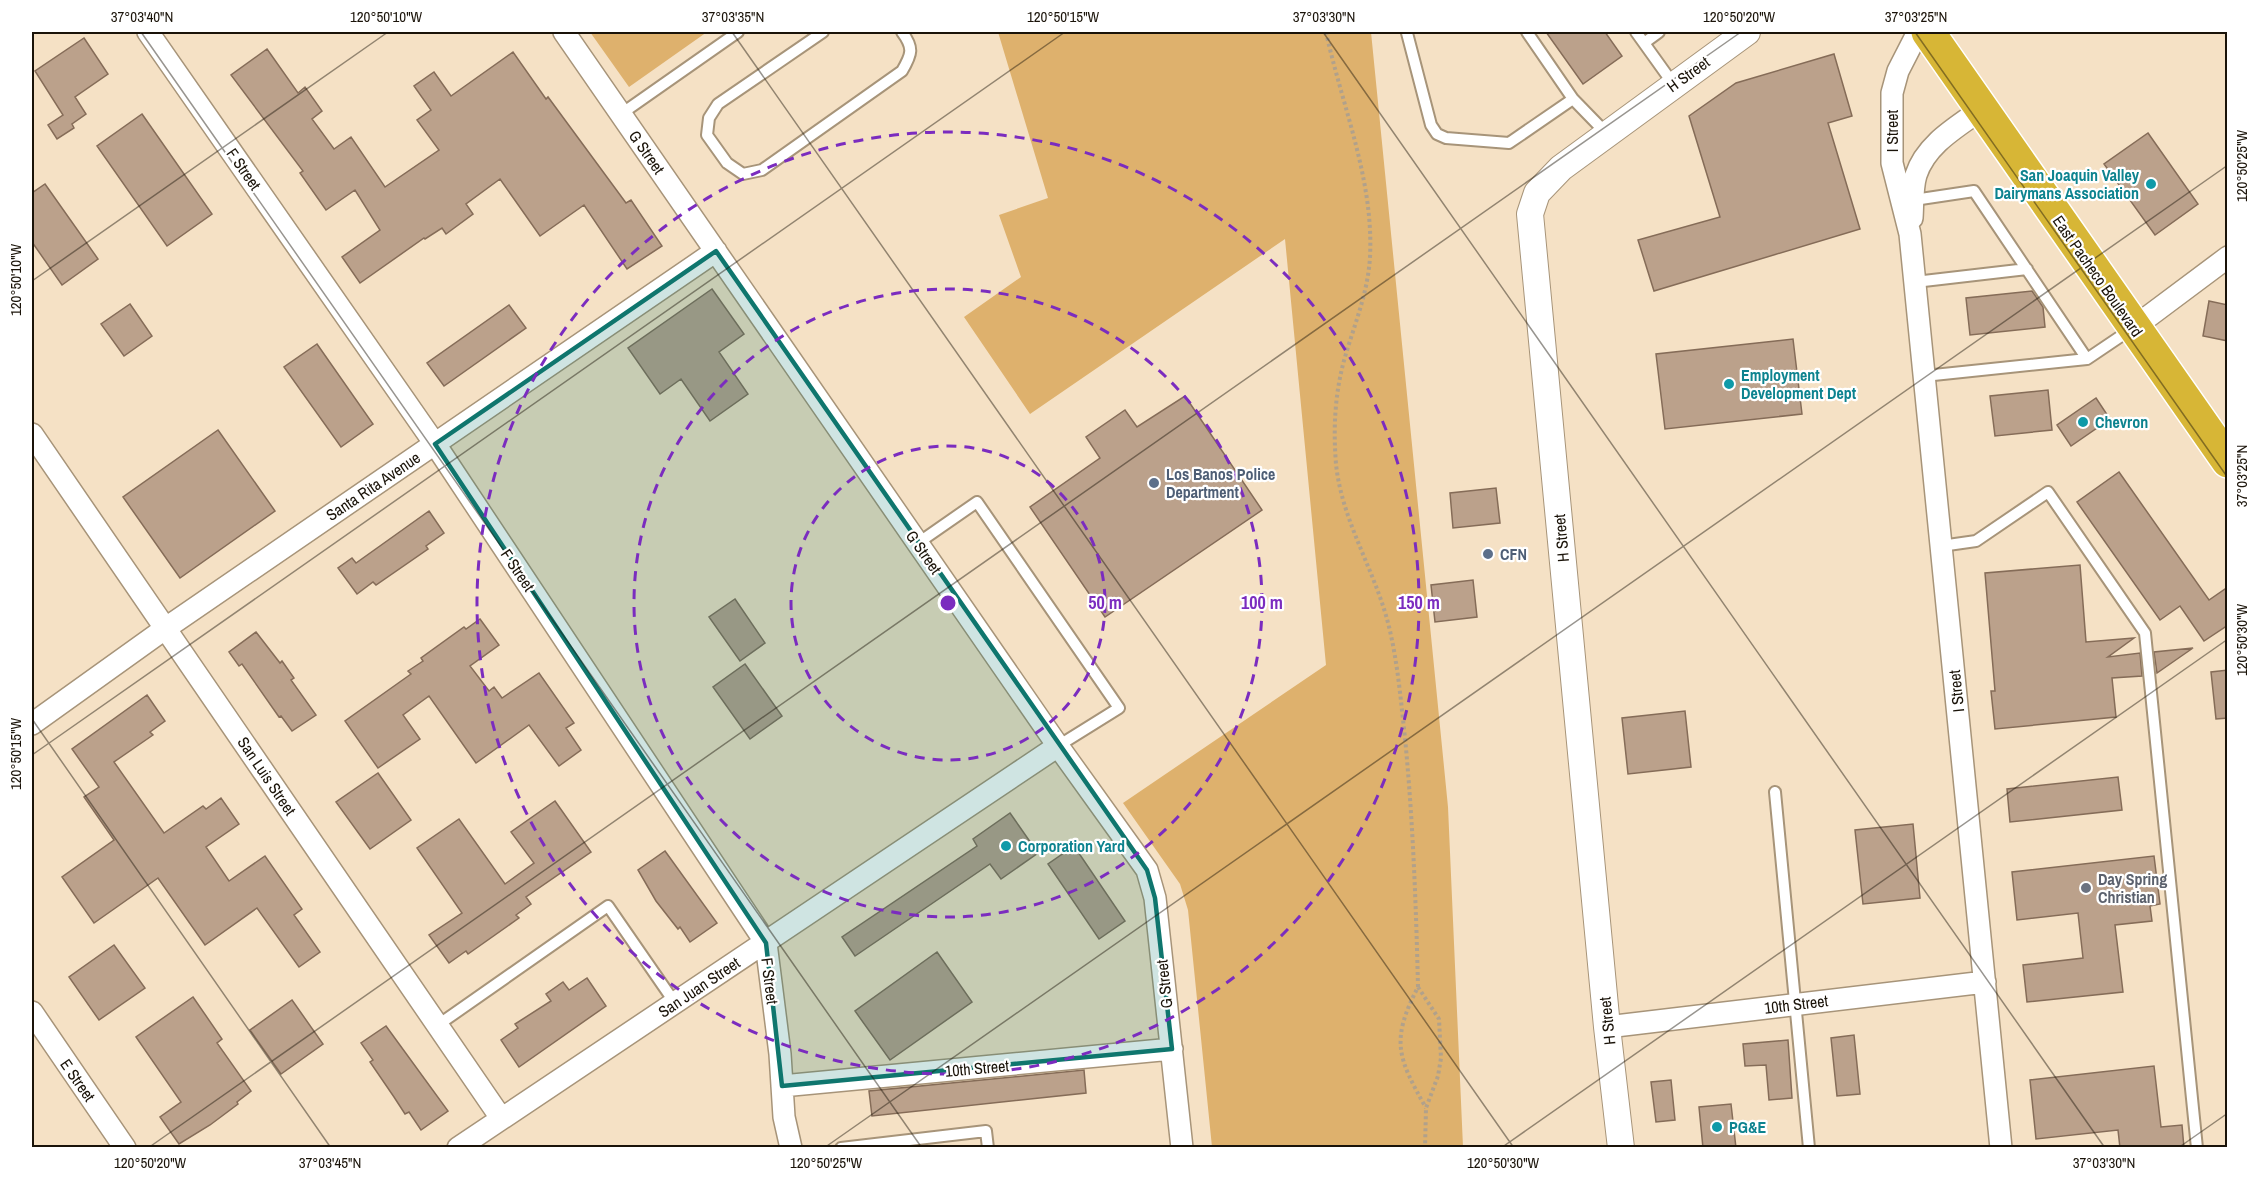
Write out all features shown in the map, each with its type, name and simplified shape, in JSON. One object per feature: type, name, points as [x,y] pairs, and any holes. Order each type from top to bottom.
[{"type":"highway","name":"East Pacheco Boulevard","points":[[1928,32],[2228,461]]},
{"type":"street","name":"F Street","points":[[148,32],[435,444],[766,943],[780,1054],[784,1117],[791,1148]]},
{"type":"street","name":"G Street","points":[[564,32],[1058,746],[1147,870],[1155,898],[1182,1148]]},
{"type":"street","name":"H Street","points":[[1621,1148],[1607,1027],[1530,214],[1537,194],[1561,168],[1747,32]]},
{"type":"street","name":"I Street","points":[[1918,32],[1898,71],[1892,93],[1892,163],[1910,234],[2001,1148]]},
{"type":"street","name":"I Street","points":[[1910,234],[1916,177],[1925,156],[1946,135],[1982,109]]},
{"type":"street","name":"Santa Rita Avenue","points":[[32,724],[166,628],[716,251]]},
{"type":"street","points":[[2133,328],[2228,257]]},
{"type":"street","name":"San Luis Street","points":[[32,434],[501,1118]]},
{"type":"street","name":"San Juan Street","points":[[458,1148],[1058,746]]},
{"type":"street","name":"10th Street","points":[[1607,1027],[1985,982]]},
{"type":"street","name":"E Street","points":[[32,1012],[125,1148]]},
{"type":"street","name":"10th Street","points":[[782,1086],[1172,1049]]},
{"type":"lane","points":[[621,114],[738,32]]},
{"type":"lane","points":[[823,32],[718,104],[709,117],[707,135],[727,163],[743,174],[762,170],[902,71],[910,57],[910,43],[902,32]]},
{"type":"lane","points":[[1527,32],[1573,99],[1607,134]]},
{"type":"lane","points":[[1636,32],[1674,85]]},
{"type":"lane","points":[[1644,43],[1659,32]]},
{"type":"lane","points":[[1407,33],[1431,125],[1437,134],[1446,138],[1509,143],[1573,99]]},
{"type":"lane","points":[[1914,200],[1974,191],[2087,359]]},
{"type":"lane","points":[[1915,282],[2027,269]]},
{"type":"lane","points":[[1924,376],[2087,359],[2133,328]]},
{"type":"lane","points":[[1941,546],[1976,541],[2048,492],[2145,633],[2197,1148]]},
{"type":"lane","points":[[918,543],[977,502],[1119,708],[1058,746]]},
{"type":"lane","points":[[1775,792],[1809,1148]]},
{"type":"lane","points":[[438,1025],[608,906],[675,1003]]},
{"type":"lane","points":[[841,1148],[986,1131],[988,1148]]},
{"type":"path","points":[[1326,32],[1366,193],[1370,255],[1368,281],[1338,389],[1334,430],[1336,466],[1341,496],[1383,599],[1398,672],[1411,795],[1418,987],[1402,1025],[1401,1044],[1403,1065],[1410,1082],[1426,1108]]},
{"type":"path","points":[[1418,987],[1438,1019],[1441,1058],[1438,1076],[1426,1108],[1425,1148]]},
{"type":"highlighted area","points":[[716,251],[1147,870],[1155,898],[1172,1049],[782,1086],[766,943],[435,444]]},
{"type":"shaded area","points":[[590,32],[707,32],[629,87]]},
{"type":"shaded area","points":[[998,32],[1371,32],[1448,807],[1463,1147],[1212,1147],[1188,910],[1180,884],[1123,803],[1326,665],[1285,239],[1030,414],[964,317],[1021,277],[999,215],[1048,198]]},
{"type":"building","points":[[1546,32],[1605,32],[1622,56],[1583,84]]},
{"type":"building","points":[[84,38],[108,74],[75,97],[86,114],[72,124],[74,128],[57,139],[48,125],[63,115],[35,71]]},
{"type":"building","points":[[267,49],[298,93],[305,87],[322,111],[312,119],[334,149],[351,137],[385,187],[439,150],[417,120],[431,110],[414,86],[434,72],[451,96],[513,52],[626,203],[631,200],[662,246],[627,269],[584,205],[540,236],[500,179],[466,204],[473,214],[446,234],[442,228],[424,238],[360,283],[342,257],[380,230],[355,190],[326,210],[300,173],[303,171],[231,75]]},
{"type":"building","points":[[1834,54],[1852,116],[1828,123],[1860,229],[1654,291],[1638,240],[1720,217],[1689,116],[1736,83]]},
{"type":"building","points":[[142,114],[212,214],[167,246],[97,146]]},
{"type":"building","name":"San Joaquin Valley Dairymans Association","points":[[2148,133],[2198,204],[2155,235],[2104,164]]},
{"type":"building","points":[[45,184],[98,259],[62,285],[32,242],[32,193]]},
{"type":"building","points":[[712,289],[744,334],[719,352],[748,394],[710,421],[681,379],[660,394],[628,348]]},
{"type":"building","points":[[2032,291],[2043,307],[2045,327],[1970,335],[1966,298]]},
{"type":"building","points":[[2209,301],[2228,305],[2228,341],[2203,336]]},
{"type":"building","points":[[130,304],[152,336],[124,356],[101,324]]},
{"type":"building","points":[[509,305],[526,328],[444,386],[427,363]]},
{"type":"building","name":"Employment Development Dept","points":[[1793,339],[1802,414],[1665,429],[1656,354]]},
{"type":"building","points":[[317,344],[373,424],[341,447],[284,367]]},
{"type":"building","name":"Chevron","points":[[2048,390],[2052,430],[1995,436],[1990,396]]},
{"type":"building","name":"Los Banos Police Department","points":[[1185,396],[1262,510],[1105,617],[1030,507],[1100,458],[1086,437],[1125,410],[1137,427]]},
{"type":"building","name":"Chevron","points":[[2096,398],[2110,419],[2071,446],[2057,425]]},
{"type":"building","points":[[218,430],[275,511],[180,578],[123,497]]},
{"type":"building","points":[[2119,472],[2209,600],[2228,587],[2228,625],[2204,641],[2180,606],[2160,620],[2077,502]]},
{"type":"building","points":[[1496,488],[1500,523],[1453,528],[1450,493]]},
{"type":"building","points":[[429,511],[444,533],[426,546],[428,549],[376,585],[373,582],[357,594],[338,568],[352,558],[356,563]]},
{"type":"building","points":[[2080,565],[2086,642],[2134,638],[2108,657],[2140,653],[2142,676],[2112,678],[2116,717],[1995,729],[1991,691],[1995,691],[1985,573]]},
{"type":"building","points":[[1473,580],[1477,617],[1435,622],[1431,585]]},
{"type":"building","points":[[735,599],[765,643],[740,661],[709,617]]},
{"type":"building","points":[[480,619],[499,645],[470,666],[489,691],[494,687],[502,698],[539,673],[574,723],[566,728],[581,750],[559,766],[529,725],[476,763],[429,696],[403,715],[420,739],[378,768],[345,721],[411,674],[408,671],[423,661],[421,658],[464,627],[466,629]]},
{"type":"building","points":[[256,632],[280,663],[282,661],[294,678],[291,680],[316,715],[292,731],[281,716],[279,717],[242,664],[239,666],[229,652]]},
{"type":"building","points":[[2193,648],[2157,673],[2154,652]]},
{"type":"building","points":[[745,664],[782,716],[750,739],[713,687]]},
{"type":"building","points":[[2228,670],[2228,718],[2216,719],[2211,672]]},
{"type":"building","points":[[147,695],[165,721],[150,732],[153,735],[114,762],[164,833],[203,806],[206,809],[221,798],[239,824],[206,847],[229,881],[265,856],[302,909],[294,915],[320,952],[299,967],[257,908],[205,945],[158,878],[94,923],[62,877],[114,840],[84,797],[99,787],[72,749]]},
{"type":"building","points":[[1685,711],[1691,767],[1628,774],[1622,718]]},
{"type":"building","points":[[378,773],[411,820],[370,849],[336,802]]},
{"type":"building","points":[[2118,777],[2122,810],[2010,822],[2007,789]]},
{"type":"building","points":[[555,801],[591,852],[526,897],[531,904],[516,915],[519,918],[468,954],[466,951],[449,963],[429,935],[462,913],[417,848],[459,819],[505,884],[534,863],[511,832]]},
{"type":"building","points":[[1010,813],[1038,853],[1001,879],[990,864],[855,956],[842,937],[977,846],[973,839]]},
{"type":"building","points":[[1913,824],[1920,898],[1863,904],[1855,830]]},
{"type":"building","points":[[1074,846],[1125,921],[1099,939],[1048,864]]},
{"type":"building","points":[[665,851],[717,923],[690,942],[680,927],[678,929],[656,901],[638,870]]},
{"type":"building","name":"Day Spring Christian","points":[[2154,856],[2160,904],[2150,906],[2152,921],[2115,925],[2123,992],[2027,1002],[2023,965],[2083,958],[2078,913],[2017,920],[2012,872]]},
{"type":"building","points":[[114,945],[145,988],[99,1020],[69,977]]},
{"type":"building","points":[[937,952],[972,1002],[890,1060],[855,1011]]},
{"type":"building","points":[[587,978],[606,1006],[519,1067],[501,1040],[518,1028],[515,1024],[551,1001],[546,994],[563,982],[569,990]]},
{"type":"building","points":[[193,997],[222,1039],[217,1043],[251,1091],[210,1125],[179,1144],[160,1117],[181,1102],[136,1037]]},
{"type":"building","points":[[292,1000],[323,1044],[281,1074],[250,1030]]},
{"type":"building","points":[[386,1026],[448,1111],[421,1130],[409,1112],[405,1114],[370,1062],[373,1060],[361,1043]]},
{"type":"building","points":[[1854,1035],[1860,1094],[1837,1096],[1831,1038]]},
{"type":"building","points":[[1788,1040],[1792,1098],[1769,1100],[1766,1065],[1745,1066],[1743,1044]]},
{"type":"building","points":[[2154,1066],[2161,1127],[2182,1125],[2184,1148],[2120,1148],[2118,1130],[2036,1139],[2030,1080]]},
{"type":"building","points":[[1084,1070],[1086,1093],[872,1116],[869,1091]]},
{"type":"building","points":[[1671,1080],[1675,1120],[1656,1122],[1651,1082]]},
{"type":"building","name":"PG&E","points":[[1731,1104],[1736,1148],[1703,1148],[1699,1107]]},
{"type":"place","name":"San Joaquin Valley Dairymans Association","points":[[2151,184]]},
{"type":"place","name":"Employment Development Dept","points":[[1729,384]]},
{"type":"place","name":"Chevron","points":[[2083,422]]},
{"type":"place","name":"Los Banos Police Department","points":[[1154,483]]},
{"type":"place","name":"CFN","points":[[1488,554]]},
{"type":"place","name":"Corporation Yard","points":[[1006,846]]},
{"type":"place","name":"Day Spring Christian","points":[[2086,888]]},
{"type":"place","name":"PG&E","points":[[1717,1127]]}]
